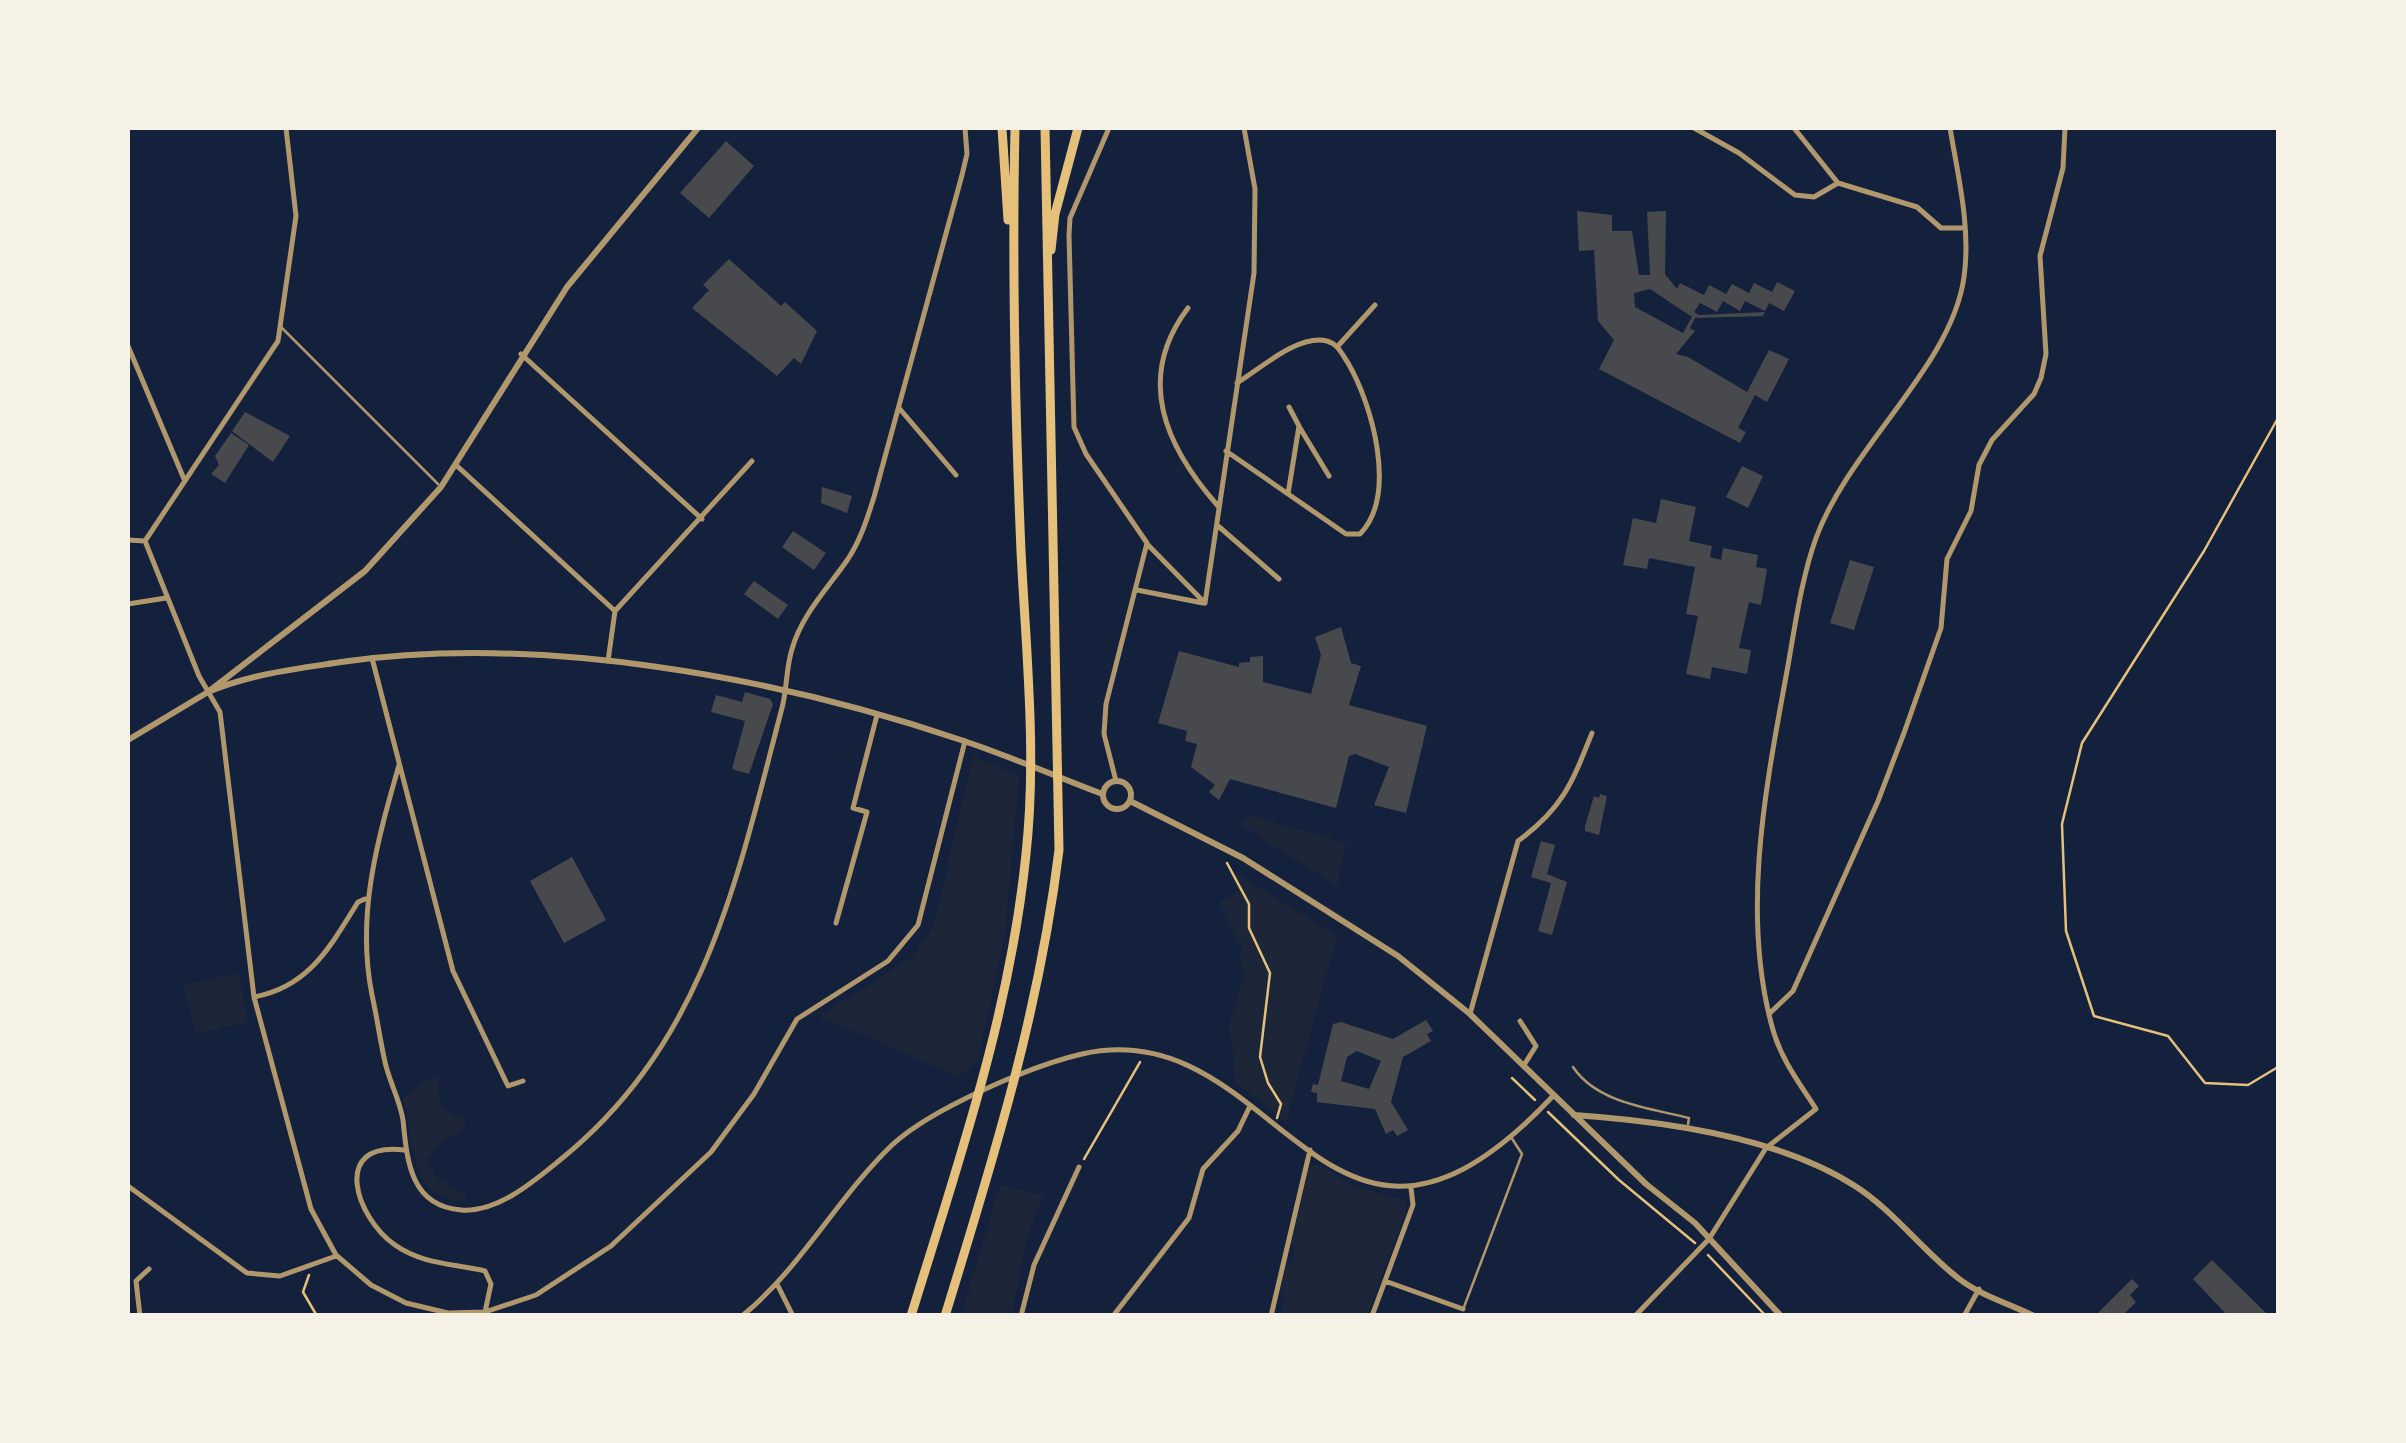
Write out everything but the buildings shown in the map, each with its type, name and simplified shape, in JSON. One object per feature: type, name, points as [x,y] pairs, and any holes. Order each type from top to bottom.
[{"type":"highway","points":[[911,1316],[993,1051],[1014,950],[1025,866],[1030,744],[1002,128]]},
{"type":"highway","points":[[1012,282],[1015,128]]},
{"type":"highway","points":[[945,1316],[1025,1050],[1046,954],[1059,850],[1045,128]]},
{"type":"highway","points":[[1047,288],[1055,214],[1078,128]]},
{"type":"street","points":[[145,541],[278,341],[296,216],[286,128]]},
{"type":"street","points":[[128,740],[208,692],[365,571],[441,487],[521,354],[588,260],[698,128]]},
{"type":"street","points":[[398,765],[365,899],[372,992],[384,1059],[402,1114],[404,1150],[418,1190],[438,1204],[474,1210],[503,1200],[544,1174],[603,1122],[649,1069],[682,1017],[718,936],[785,690],[791,650],[804,620],[862,534],[967,154],[965,128]]},
{"type":"street","points":[[1109,128],[1070,218],[1072,408],[1077,438],[1147,543],[1205,604]]},
{"type":"street","points":[[1205,604],[1254,264],[1255,189],[1244,128]]},
{"type":"street","points":[[1694,128],[1739,153],[1794,195],[1814,197],[1838,184]]},
{"type":"street","points":[[1794,128],[1838,184],[1917,207],[1941,228],[1965,228]]},
{"type":"street","points":[[1635,1316],[1710,1238],[1766,1148],[1816,1110],[1784,1058],[1770,1014],[1761,946],[1762,832],[1800,598],[1816,539],[1845,478],[1948,333],[1964,279],[1965,228],[1950,128]]},
{"type":"street","points":[[1770,1014],[1793,991],[1878,801],[1941,628],[1947,560],[1971,511],[1979,465],[1992,440],[2034,394],[2041,378],[2046,354],[2040,256],[2063,168],[2065,128]]},
{"type":"street","points":[[1338,347],[1374,304]]},
{"type":"street","points":[[1188,308],[1170,332],[1162,364],[1162,414],[1178,448],[1219,507]]},
{"type":"street","points":[[1226,452],[1346,534],[1360,534],[1368,523],[1376,490],[1377,445],[1360,383],[1338,347],[1323,340],[1304,342],[1236,384]]},
{"type":"street","points":[[128,346],[184,479]]},
{"type":"street","points":[[521,354],[702,519]]},
{"type":"street","points":[[1290,407],[1329,476]]},
{"type":"street","points":[[899,408],[956,475]]},
{"type":"street","points":[[1288,494],[1299,426]]},
{"type":"street","points":[[608,664],[615,611],[752,461]]},
{"type":"street","points":[[456,464],[615,611]]},
{"type":"street","points":[[1217,524],[1278,578]]},
{"type":"street","points":[[128,540],[145,541]]},
{"type":"street","points":[[145,541],[166,598],[220,712],[254,997],[311,1209],[336,1255],[371,1286],[406,1303],[448,1313],[485,1312],[536,1295],[612,1246],[711,1152],[754,1094],[798,1019],[888,961],[907,943],[918,925],[965,741]]},
{"type":"street","points":[[1116,781],[1104,734],[1106,704],[1147,543]]},
{"type":"street","points":[[1137,590],[1205,604]]},
{"type":"street","points":[[128,604],[166,598]]},
{"type":"street","points":[[208,692],[243,678],[372,658],[466,652],[731,678],[965,741],[1102,794],[1106,805],[1116,810],[1130,801]]},
{"type":"street","points":[[372,658],[453,971],[508,1086],[522,1081]]},
{"type":"street","points":[[836,923],[867,812],[853,808],[877,715]]},
{"type":"street","points":[[1470,1014],[1518,841],[1542,824],[1568,794],[1592,734]]},
{"type":"street","points":[[1102,794],[1116,781]]},
{"type":"street","points":[[1116,781],[1128,786],[1130,801]]},
{"type":"street","points":[[1130,801],[1243,858],[1334,912],[1470,1014],[1573,1115],[1710,1238],[1781,1316]]},
{"type":"street","points":[[254,997],[284,990],[305,978],[358,902],[365,899]]},
{"type":"street","points":[[1520,1020],[1536,1046],[1533,1058],[1522,1067]]},
{"type":"street","points":[[742,1316],[777,1284],[891,1146],[922,1120],[1083,1054],[1146,1052],[1178,1061],[1360,1182],[1411,1188],[1452,1174],[1511,1138],[1553,1096]]},
{"type":"street","points":[[1117,1316],[1120,1304],[1189,1218],[1203,1170],[1238,1130],[1250,1106]]},
{"type":"street","points":[[1573,1115],[1629,1117],[1766,1148],[1824,1168],[1858,1188],[1961,1281],[2034,1316]]},
{"type":"street","points":[[404,1150],[386,1150],[362,1164],[355,1180],[358,1200],[376,1228],[408,1254],[430,1263],[484,1271],[491,1284],[485,1312]]},
{"type":"street","points":[[1270,1316],[1310,1150]]},
{"type":"street","points":[[1022,1316],[1034,1265],[1079,1168]]},
{"type":"street","points":[[128,1186],[246,1273],[280,1276],[336,1255]]},
{"type":"street","points":[[1372,1316],[1413,1205],[1411,1188]]},
{"type":"street","points":[[140,1316],[136,1281],[149,1269]]},
{"type":"street","points":[[1386,1281],[1463,1308]]},
{"type":"street","points":[[777,1284],[793,1316]]},
{"type":"street","points":[[1964,1316],[1978,1289]]},
{"type":"lane","points":[[280,326],[441,487]]},
{"type":"lane","points":[[1573,1067],[1583,1082],[1610,1097],[1689,1118],[1686,1130]]},
{"type":"lane","points":[[1463,1308],[1522,1154],[1511,1138]]},
{"type":"path","points":[[2278,418],[2204,551],[2082,743],[2062,824],[2066,931],[2094,1016],[2168,1036],[2205,1082],[2248,1085],[2278,1067]]},
{"type":"path","points":[[1227,863],[1250,904],[1249,928],[1270,974],[1270,1000],[1260,1048],[1268,1082],[1281,1104],[1276,1124]]},
{"type":"path","points":[[1079,1168],[1146,1052]]},
{"type":"path","points":[[1512,1078],[1620,1180],[1702,1248],[1766,1316]]},
{"type":"path","points":[[314,1264],[303,1292],[318,1316]]},
{"type":"shaded area","points":[[973,756],[1019,777],[1005,934],[978,1060],[958,1077],[820,1016],[913,956],[933,928]]},
{"type":"shaded area","points":[[1249,815],[1346,843],[1337,886],[1239,824]]},
{"type":"shaded area","points":[[1236,873],[1337,936],[1286,1122],[1236,1083],[1229,1025],[1245,973],[1239,957],[1242,948],[1219,902],[1238,892],[1232,878]]},
{"type":"shaded area","points":[[238,973],[248,1022],[196,1034],[183,985]]},
{"type":"shaded area","points":[[434,1076],[439,1080],[443,1106],[451,1114],[465,1118],[464,1130],[436,1146],[426,1162],[439,1180],[464,1193],[467,1201],[433,1191],[423,1179],[412,1148],[403,1097]]},
{"type":"shaded area","points":[[1318,1164],[1351,1185],[1405,1200],[1406,1211],[1367,1315],[1275,1315],[1281,1314],[1285,1295],[1280,1293],[1286,1265],[1291,1265],[1295,1246],[1291,1245],[1309,1167]]},
{"type":"shaded area","points":[[1000,1185],[1044,1196],[1028,1233],[1012,1315],[961,1315]]}]
